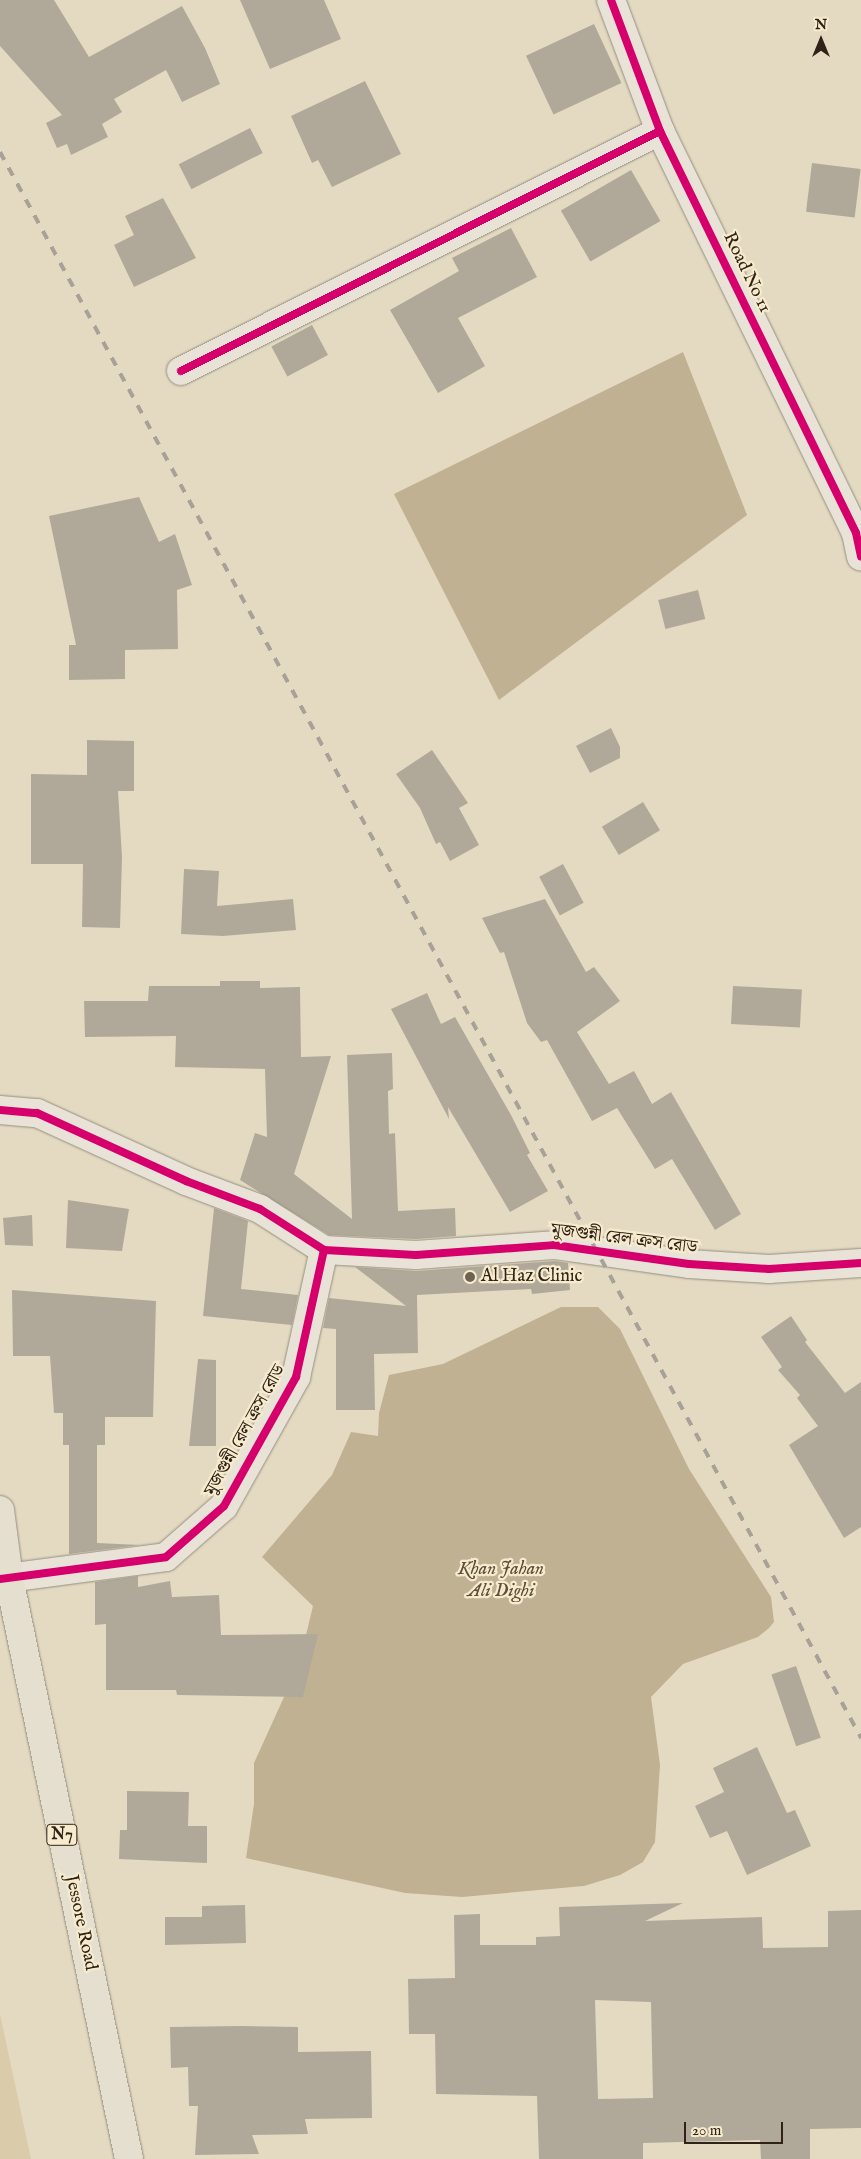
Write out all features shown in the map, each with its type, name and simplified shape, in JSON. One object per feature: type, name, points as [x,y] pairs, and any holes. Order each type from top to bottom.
[{"type":"highway","name":"Jessore Road","points":[[0,1510],[5,1578],[129,2159]]},
{"type":"street","name":"Road No 11","points":[[611,0],[660,131],[859,540]]},
{"type":"street","points":[[181,371],[660,131]]},
{"type":"street","name":"মুজগুন্নী রেল ক্রস রোড","points":[[0,1110],[37,1113],[186,1181],[260,1209],[324,1250],[416,1255],[554,1245],[689,1264],[769,1269],[861,1263]]},
{"type":"street","name":"মুজগুন্নী রেল ক্রস রোড","points":[[5,1578],[166,1557],[224,1506],[296,1377],[324,1250]]},
{"type":"shaded area","points":[[0,2014],[31,2159],[0,2159]]},
{"type":"water","points":[[683,352],[747,515],[499,700],[394,494]]},
{"type":"water","name":"Khan Jahan Ali Dighi","points":[[561,1307],[598,1307],[620,1329],[689,1469],[771,1597],[774,1622],[769,1628],[758,1637],[683,1664],[651,1697],[660,1765],[655,1842],[643,1862],[620,1875],[584,1886],[462,1897],[405,1893],[246,1858],[254,1804],[254,1763],[299,1664],[313,1606],[262,1557],[332,1475],[351,1432],[378,1436],[379,1413],[389,1375],[443,1364]]},
{"type":"building","points":[[0,0],[54,0],[89,57],[182,6],[205,48],[220,84],[182,102],[166,70],[114,99],[122,112],[102,124],[108,137],[71,155],[67,144],[57,148],[46,123],[62,115],[0,46]]},
{"type":"building","points":[[240,0],[324,0],[341,39],[270,69]]},
{"type":"building","points":[[594,24],[621,83],[553,115],[526,56]]},
{"type":"building","points":[[365,81],[401,154],[332,187],[318,160],[312,163],[291,116]]},
{"type":"building","points":[[250,128],[263,153],[191,189],[179,164]]},
{"type":"building","points":[[812,163],[861,169],[855,218],[806,212]]},
{"type":"building","points":[[631,170],[660,221],[590,262],[561,210]]},
{"type":"building","points":[[163,198],[196,258],[134,287],[114,245],[134,235],[125,216]]},
{"type":"building","points":[[511,228],[537,277],[458,318],[485,366],[438,393],[390,310],[459,271],[452,258]]},
{"type":"building","points":[[312,325],[328,355],[287,377],[271,347]]},
{"type":"building","points":[[139,497],[159,542],[175,534],[192,585],[177,590],[178,649],[125,650],[125,679],[69,680],[69,645],[76,645],[49,516]]},
{"type":"building","points":[[698,590],[705,619],[665,629],[658,600]]},
{"type":"building","points":[[611,728],[620,747],[620,758],[590,773],[576,746]]},
{"type":"building","points":[[87,740],[134,741],[134,791],[118,791],[122,857],[120,928],[82,927],[83,864],[31,864],[31,774],[87,775]]},
{"type":"building","points":[[432,750],[468,803],[459,808],[479,845],[450,861],[440,842],[436,844],[420,808],[396,774]]},
{"type":"building","points":[[643,802],[660,830],[619,855],[602,827]]},
{"type":"building","points":[[563,864],[584,903],[560,916],[539,877]]},
{"type":"building","points":[[184,869],[219,871],[217,906],[293,899],[296,930],[223,936],[181,934]]},
{"type":"building","points":[[545,899],[586,972],[594,967],[620,1001],[577,1032],[609,1084],[634,1071],[652,1104],[671,1092],[741,1214],[715,1230],[672,1159],[655,1169],[617,1108],[592,1121],[547,1040],[541,1042],[527,1023],[504,952],[500,953],[482,918]]},
{"type":"building","points":[[220,981],[260,981],[260,988],[300,987],[301,1057],[331,1056],[294,1174],[352,1219],[347,1055],[392,1053],[393,1089],[388,1091],[389,1134],[395,1133],[398,1211],[455,1208],[456,1236],[416,1239],[329,1235],[240,1180],[255,1133],[267,1137],[265,1069],[175,1067],[176,1036],[85,1037],[84,1001],[148,1001],[149,986],[220,986]]},
{"type":"building","points":[[733,986],[802,990],[800,1028],[731,1024]]},
{"type":"building","points":[[427,993],[441,1024],[455,1017],[511,1115],[530,1153],[527,1155],[548,1191],[510,1212],[448,1107],[449,1119],[391,1009]]},
{"type":"building","points":[[68,1200],[129,1209],[122,1251],[66,1248]]},
{"type":"building","points":[[214,1208],[248,1221],[241,1289],[298,1295],[292,1325],[203,1316]]},
{"type":"building","points":[[32,1215],[33,1246],[5,1245],[3,1218]]},
{"type":"building","points":[[555,1261],[568,1263],[570,1290],[532,1294],[531,1289],[417,1295],[418,1353],[374,1354],[375,1410],[336,1410],[336,1329],[323,1328],[329,1298],[406,1306],[355,1267],[417,1271]]},
{"type":"building","points":[[12,1290],[156,1301],[153,1417],[105,1417],[105,1445],[97,1445],[97,1543],[139,1545],[69,1554],[69,1445],[63,1445],[63,1413],[54,1413],[50,1356],[13,1356]]},
{"type":"building","points":[[791,1316],[807,1340],[805,1342],[845,1393],[861,1382],[861,1527],[844,1538],[789,1445],[818,1426],[797,1398],[800,1395],[778,1370],[782,1367],[761,1337]]},
{"type":"building","points":[[198,1359],[216,1360],[216,1446],[189,1446]]},
{"type":"building","points":[[138,1576],[138,1587],[170,1581],[172,1597],[219,1595],[221,1635],[318,1634],[303,1697],[177,1695],[176,1690],[106,1690],[106,1624],[95,1625],[95,1582]]},
{"type":"building","points":[[796,1666],[821,1738],[796,1746],[771,1674]]},
{"type":"building","points":[[757,1747],[787,1813],[795,1810],[811,1846],[747,1875],[727,1831],[710,1838],[695,1806],[724,1792],[713,1768]]},
{"type":"building","points":[[127,1791],[189,1792],[188,1826],[207,1826],[207,1863],[119,1859],[120,1830],[127,1830]]},
{"type":"building","points":[[683,1903],[645,1921],[762,1917],[763,1948],[828,1947],[828,1911],[861,1910],[861,2128],[810,2129],[810,2159],[761,2159],[760,2140],[643,2143],[643,2159],[539,2159],[537,2096],[436,2094],[435,2034],[409,2034],[408,1979],[455,1978],[454,1915],[480,1914],[480,1945],[536,1945],[536,1937],[560,1936],[559,1907]],"holes":[[[595,2000],[651,2002],[653,2098],[598,2099]]]},
{"type":"building","points":[[245,1905],[246,1943],[165,1945],[165,1917],[202,1917],[202,1906]]},
{"type":"building","points":[[170,2027],[298,2027],[298,2052],[371,2051],[372,2118],[305,2119],[308,2134],[252,2135],[259,2154],[195,2155],[198,2106],[189,2106],[188,2067],[171,2068]]},
{"type":"railway","points":[[0,152],[861,1738]]},
{"type":"cycle path","points":[[611,0],[660,131],[856,533],[861,556]]},
{"type":"cycle path","points":[[181,371],[660,131]]},
{"type":"cycle path","points":[[0,1110],[37,1113],[186,1181],[260,1209],[324,1250],[416,1255],[554,1245],[689,1264],[769,1269],[861,1263]]},
{"type":"cycle path","points":[[0,1579],[166,1557],[224,1506],[296,1377],[324,1250]]},
{"type":"place","name":"Al Haz Clinic","points":[[470,1277]]}]
